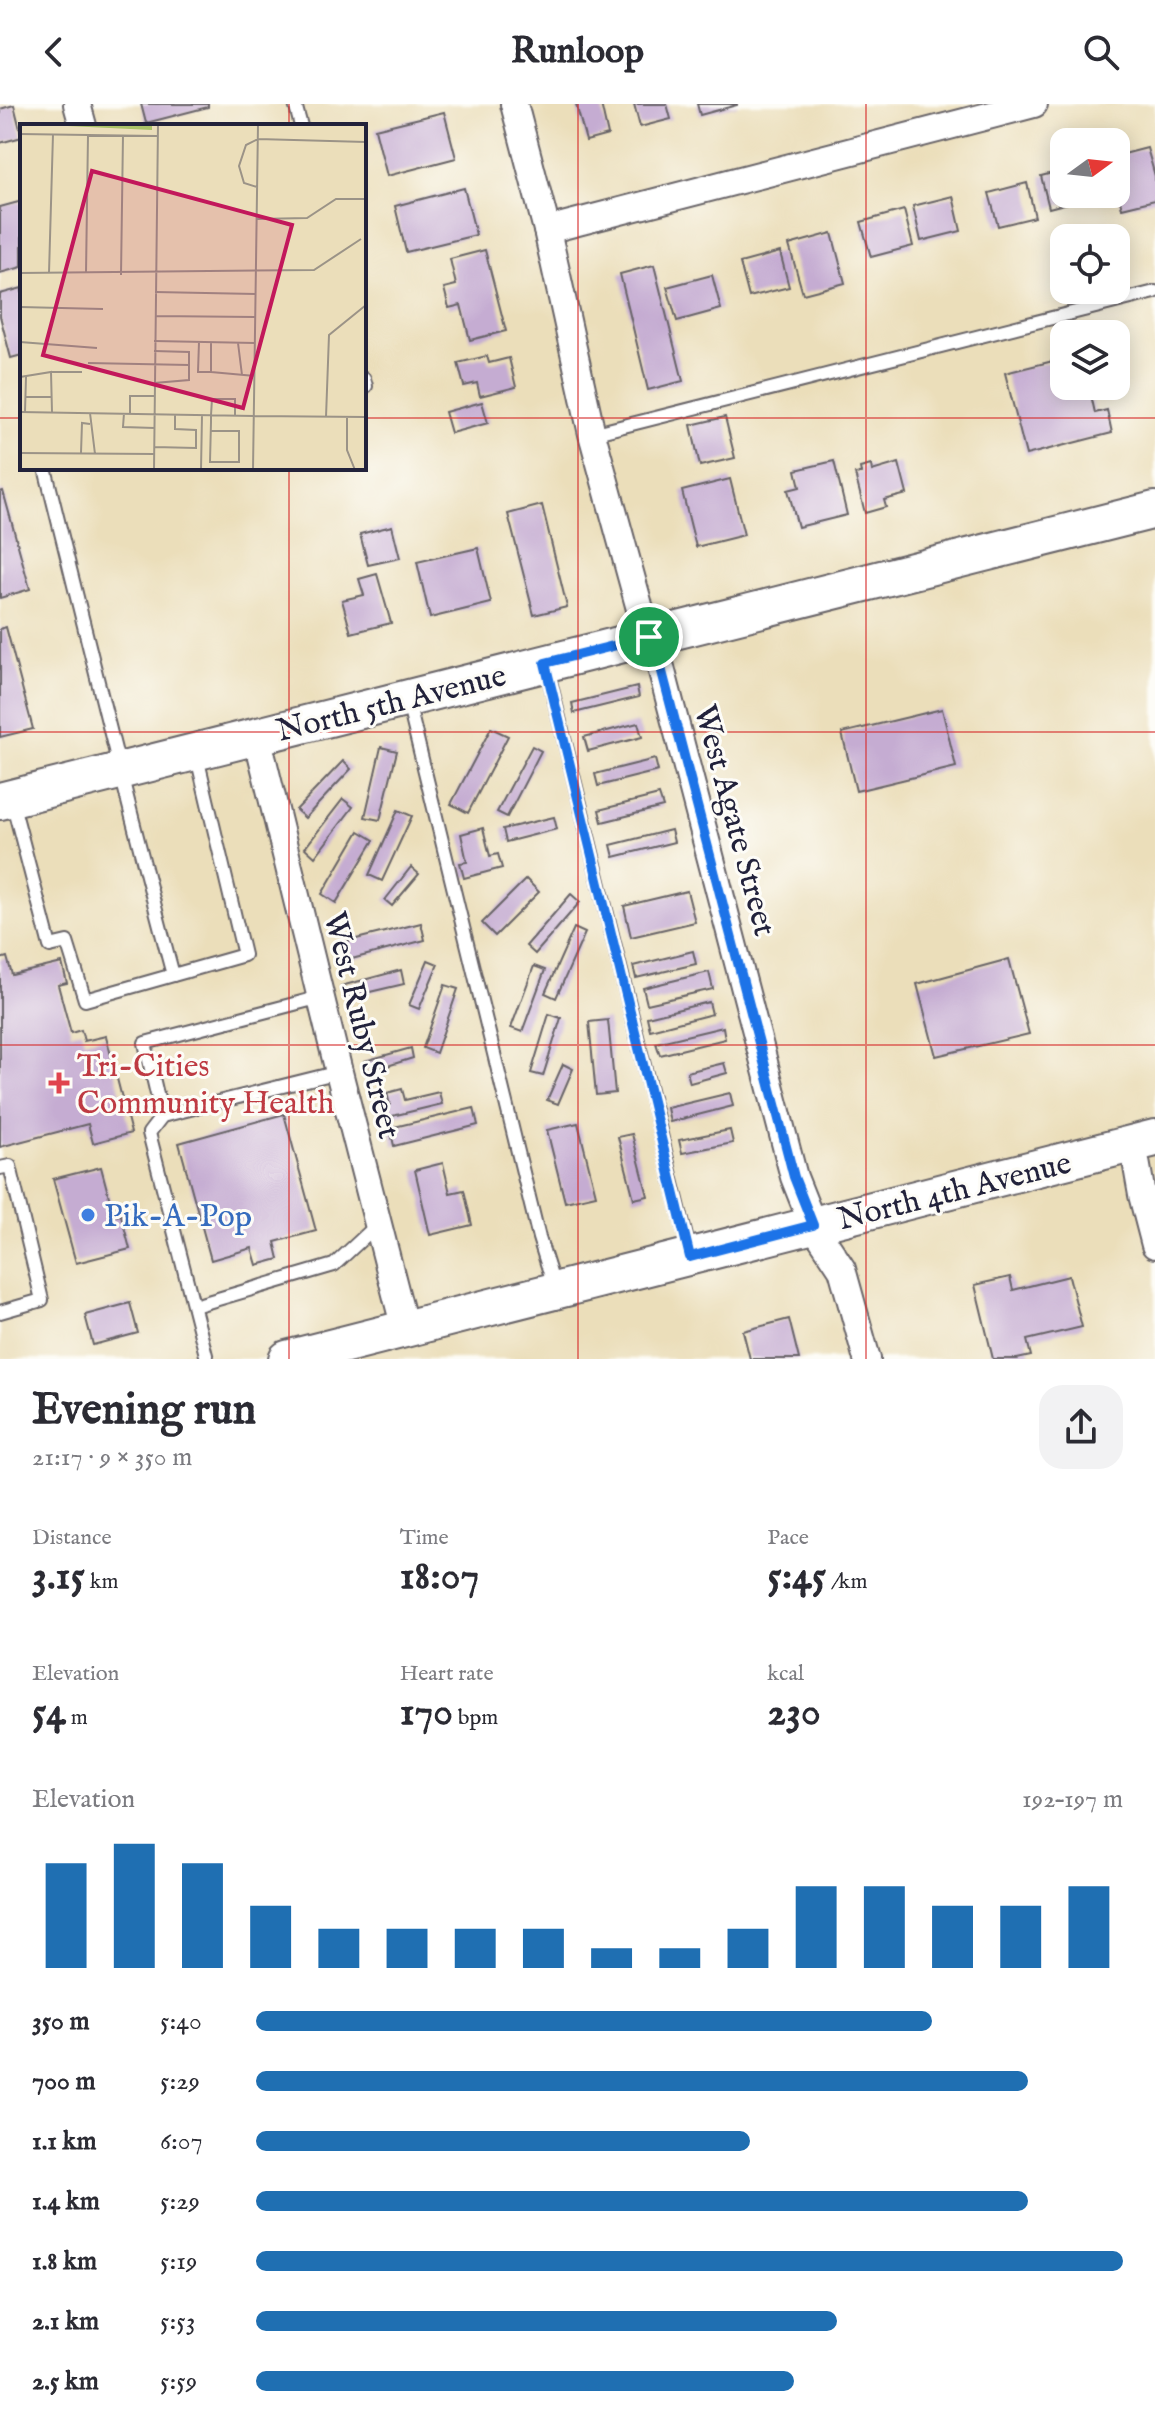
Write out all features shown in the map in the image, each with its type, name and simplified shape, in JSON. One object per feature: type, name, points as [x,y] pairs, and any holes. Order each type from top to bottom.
[{"type":"street","points":[[77,104],[82,124]]},
{"type":"street","name":"West Agate Street","points":[[514,104],[547,230],[592,434],[649,637],[660,664],[791,1168],[813,1225],[842,1269],[867,1359]]},
{"type":"street","points":[[547,230],[1034,104]]},
{"type":"street","name":"North 5th Avenue","points":[[6,800],[1155,510]]},
{"type":"street","name":"West Ruby Street","points":[[257,736],[405,1329]]},
{"type":"street","points":[[1144,1141],[1142,1195],[1155,1245]]},
{"type":"street","name":"North 4th Avenue","points":[[287,1359],[1144,1141]]},
{"type":"lane","points":[[295,104],[300,124]]},
{"type":"lane","points":[[592,434],[1155,292]]},
{"type":"lane","points":[[45,470],[173,975]]},
{"type":"lane","points":[[545,663],[690,1257]]},
{"type":"lane","points":[[407,698],[532,1207],[556,1291]]},
{"type":"lane","points":[[6,800],[50,946],[67,942],[85,1000],[244,955],[195,752]]},
{"type":"lane","points":[[162,1116],[145,1043],[321,997]]},
{"type":"lane","points":[[207,1359],[149,1133],[162,1116],[339,1072]]},
{"type":"lane","points":[[0,1168],[10,1166],[42,1300],[0,1312]]},
{"type":"lane","points":[[194,1306],[334,1265],[378,1224]]},
{"type":"building","points":[[141,104],[208,104],[208,107],[146,123]]},
{"type":"building","points":[[576,104],[601,104],[608,135],[586,141]]},
{"type":"building","points":[[634,104],[667,104],[671,119],[640,127]]},
{"type":"building","points":[[697,104],[737,104],[737,105],[700,115]]},
{"type":"building","points":[[14,105],[20,138],[0,143],[0,109]]},
{"type":"building","points":[[444,112],[456,158],[387,176],[375,129]]},
{"type":"building","points":[[1147,148],[1155,176],[1155,200],[1130,206],[1130,152]]},
{"type":"building","points":[[1050,174],[1050,208],[1049,208],[1041,176]]},
{"type":"building","points":[[1027,183],[1035,217],[998,226],[989,193]]},
{"type":"building","points":[[464,188],[476,235],[406,252],[395,206]]},
{"type":"building","points":[[953,196],[961,231],[921,241],[913,206]]},
{"type":"building","points":[[20,202],[20,268],[0,273],[0,207]]},
{"type":"building","points":[[904,210],[913,246],[871,257],[861,222]]},
{"type":"building","points":[[832,233],[845,283],[803,294],[789,245]]},
{"type":"building","points":[[485,250],[506,331],[470,340],[461,305],[449,308],[444,288],[456,285],[450,259]]},
{"type":"building","points":[[780,252],[789,287],[749,297],[740,263]]},
{"type":"building","points":[[654,265],[683,381],[648,390],[620,274]]},
{"type":"building","points":[[712,275],[721,309],[677,321],[667,287]]},
{"type":"building","points":[[20,289],[20,356],[11,358],[0,316],[0,294]]},
{"type":"building","points":[[487,356],[489,363],[509,358],[516,387],[480,396],[477,383],[464,386],[458,363]]},
{"type":"building","points":[[1050,362],[1050,400],[1092,400],[1095,413],[1107,410],[1112,433],[1026,455],[1005,373]]},
{"type":"building","points":[[482,402],[488,423],[451,433],[445,412]]},
{"type":"building","points":[[725,417],[735,458],[700,466],[691,425]]},
{"type":"building","points":[[834,461],[847,515],[798,527],[788,490],[800,487],[796,470]]},
{"type":"building","points":[[899,463],[907,494],[884,500],[886,507],[865,513],[855,474],[861,473],[860,468],[871,465],[872,471]]},
{"type":"building","points":[[730,479],[744,535],[696,547],[682,491]]},
{"type":"building","points":[[3,491],[30,589],[0,598],[0,492]]},
{"type":"building","points":[[542,505],[567,607],[534,615],[508,514]]},
{"type":"building","points":[[392,526],[400,558],[368,565],[360,534]]},
{"type":"building","points":[[478,548],[491,603],[430,618],[417,562]]},
{"type":"building","points":[[377,574],[391,623],[351,633],[342,600],[364,595],[359,579]]},
{"type":"building","points":[[6,627],[33,729],[0,737],[0,629]]},
{"type":"building","points":[[637,687],[639,697],[574,713],[572,703]]},
{"type":"building","points":[[942,709],[956,767],[856,791],[842,733]]},
{"type":"building","points":[[638,723],[642,737],[588,751],[584,737]]},
{"type":"building","points":[[491,728],[508,736],[468,813],[451,804]]},
{"type":"building","points":[[532,746],[541,751],[507,817],[497,812]]},
{"type":"building","points":[[381,747],[397,751],[380,820],[365,817]]},
{"type":"building","points":[[655,759],[658,771],[598,786],[595,774]]},
{"type":"building","points":[[343,761],[351,769],[305,818],[296,810]]},
{"type":"building","points":[[659,795],[663,807],[602,822],[599,810]]},
{"type":"building","points":[[343,799],[353,807],[315,857],[305,848]]},
{"type":"building","points":[[398,810],[412,816],[382,881],[369,875]]},
{"type":"building","points":[[554,817],[557,829],[506,842],[503,829]]},
{"type":"building","points":[[483,828],[490,856],[498,854],[502,868],[464,878],[460,863],[467,862],[461,834]]},
{"type":"building","points":[[671,830],[674,842],[614,857],[611,845]]},
{"type":"building","points":[[359,831],[374,840],[336,903],[322,894]]},
{"type":"building","points":[[411,867],[419,874],[392,906],[385,900]]},
{"type":"building","points":[[526,879],[539,892],[495,936],[482,923]]},
{"type":"building","points":[[687,891],[695,922],[631,937],[624,906]]},
{"type":"building","points":[[571,894],[580,902],[535,954],[526,946]]},
{"type":"building","points":[[421,923],[425,940],[344,961],[340,943]]},
{"type":"building","points":[[574,928],[585,933],[556,998],[545,993]]},
{"type":"building","points":[[693,951],[696,964],[636,978],[633,966]]},
{"type":"building","name":"Tri-Cities Community Health","points":[[7,957],[12,975],[62,963],[67,983],[58,985],[71,1033],[81,1030],[84,1041],[106,1036],[131,1133],[93,1143],[88,1124],[0,1147],[0,959]]},
{"type":"building","points":[[1009,959],[1029,1034],[936,1056],[917,984]]},
{"type":"building","points":[[428,960],[438,964],[419,1009],[409,1005]]},
{"type":"building","points":[[534,966],[545,970],[522,1032],[511,1028]]},
{"type":"building","points":[[401,970],[404,984],[344,998],[341,986]]},
{"type":"building","points":[[709,972],[713,989],[647,1004],[643,988]]},
{"type":"building","points":[[445,985],[458,989],[436,1053],[423,1048]]},
{"type":"building","points":[[709,1002],[712,1014],[650,1030],[647,1017]]},
{"type":"building","points":[[549,1014],[561,1018],[543,1076],[531,1073]]},
{"type":"building","points":[[608,1020],[615,1093],[596,1095],[589,1022]]},
{"type":"building","points":[[723,1027],[725,1039],[660,1055],[656,1043]]},
{"type":"building","points":[[411,1048],[413,1058],[368,1072],[365,1061]]},
{"type":"building","points":[[724,1063],[727,1073],[690,1083],[687,1072]]},
{"type":"building","points":[[563,1064],[573,1069],[558,1104],[547,1100]]},
{"type":"building","points":[[402,1089],[405,1100],[439,1092],[442,1104],[384,1118],[381,1107],[390,1105],[387,1093]]},
{"type":"building","points":[[730,1093],[733,1106],[670,1122],[667,1108]]},
{"type":"building","points":[[474,1108],[478,1125],[394,1146],[390,1128]]},
{"type":"building","points":[[284,1114],[316,1231],[275,1242],[279,1259],[257,1265],[252,1248],[211,1260],[179,1143]]},
{"type":"building","points":[[578,1123],[596,1195],[565,1202],[547,1130]]},
{"type":"building","points":[[730,1130],[733,1143],[682,1153],[679,1140]]},
{"type":"building","points":[[632,1134],[648,1196],[634,1199],[618,1137]]},
{"type":"building","points":[[443,1163],[450,1193],[464,1190],[472,1225],[430,1235],[415,1170]]},
{"type":"building","name":"Pik-A-Pop","points":[[101,1167],[114,1216],[121,1215],[130,1249],[76,1263],[53,1179]]},
{"type":"building","points":[[1069,1276],[1082,1327],[1027,1340],[1031,1356],[993,1359],[975,1285],[1010,1277],[1013,1290]]},
{"type":"building","points":[[130,1303],[138,1333],[93,1345],[85,1315]]},
{"type":"building","points":[[789,1319],[799,1359],[750,1359],[743,1331]]},
{"type":"place","name":"Tri-Cities Community Health","points":[[59,1083]]},
{"type":"place","name":"Pik-A-Pop","points":[[88,1215]]},
{"type":"route","points":[[649,637],[660,664],[794,1177],[813,1225],[690,1257],[545,663],[649,637]]}]
